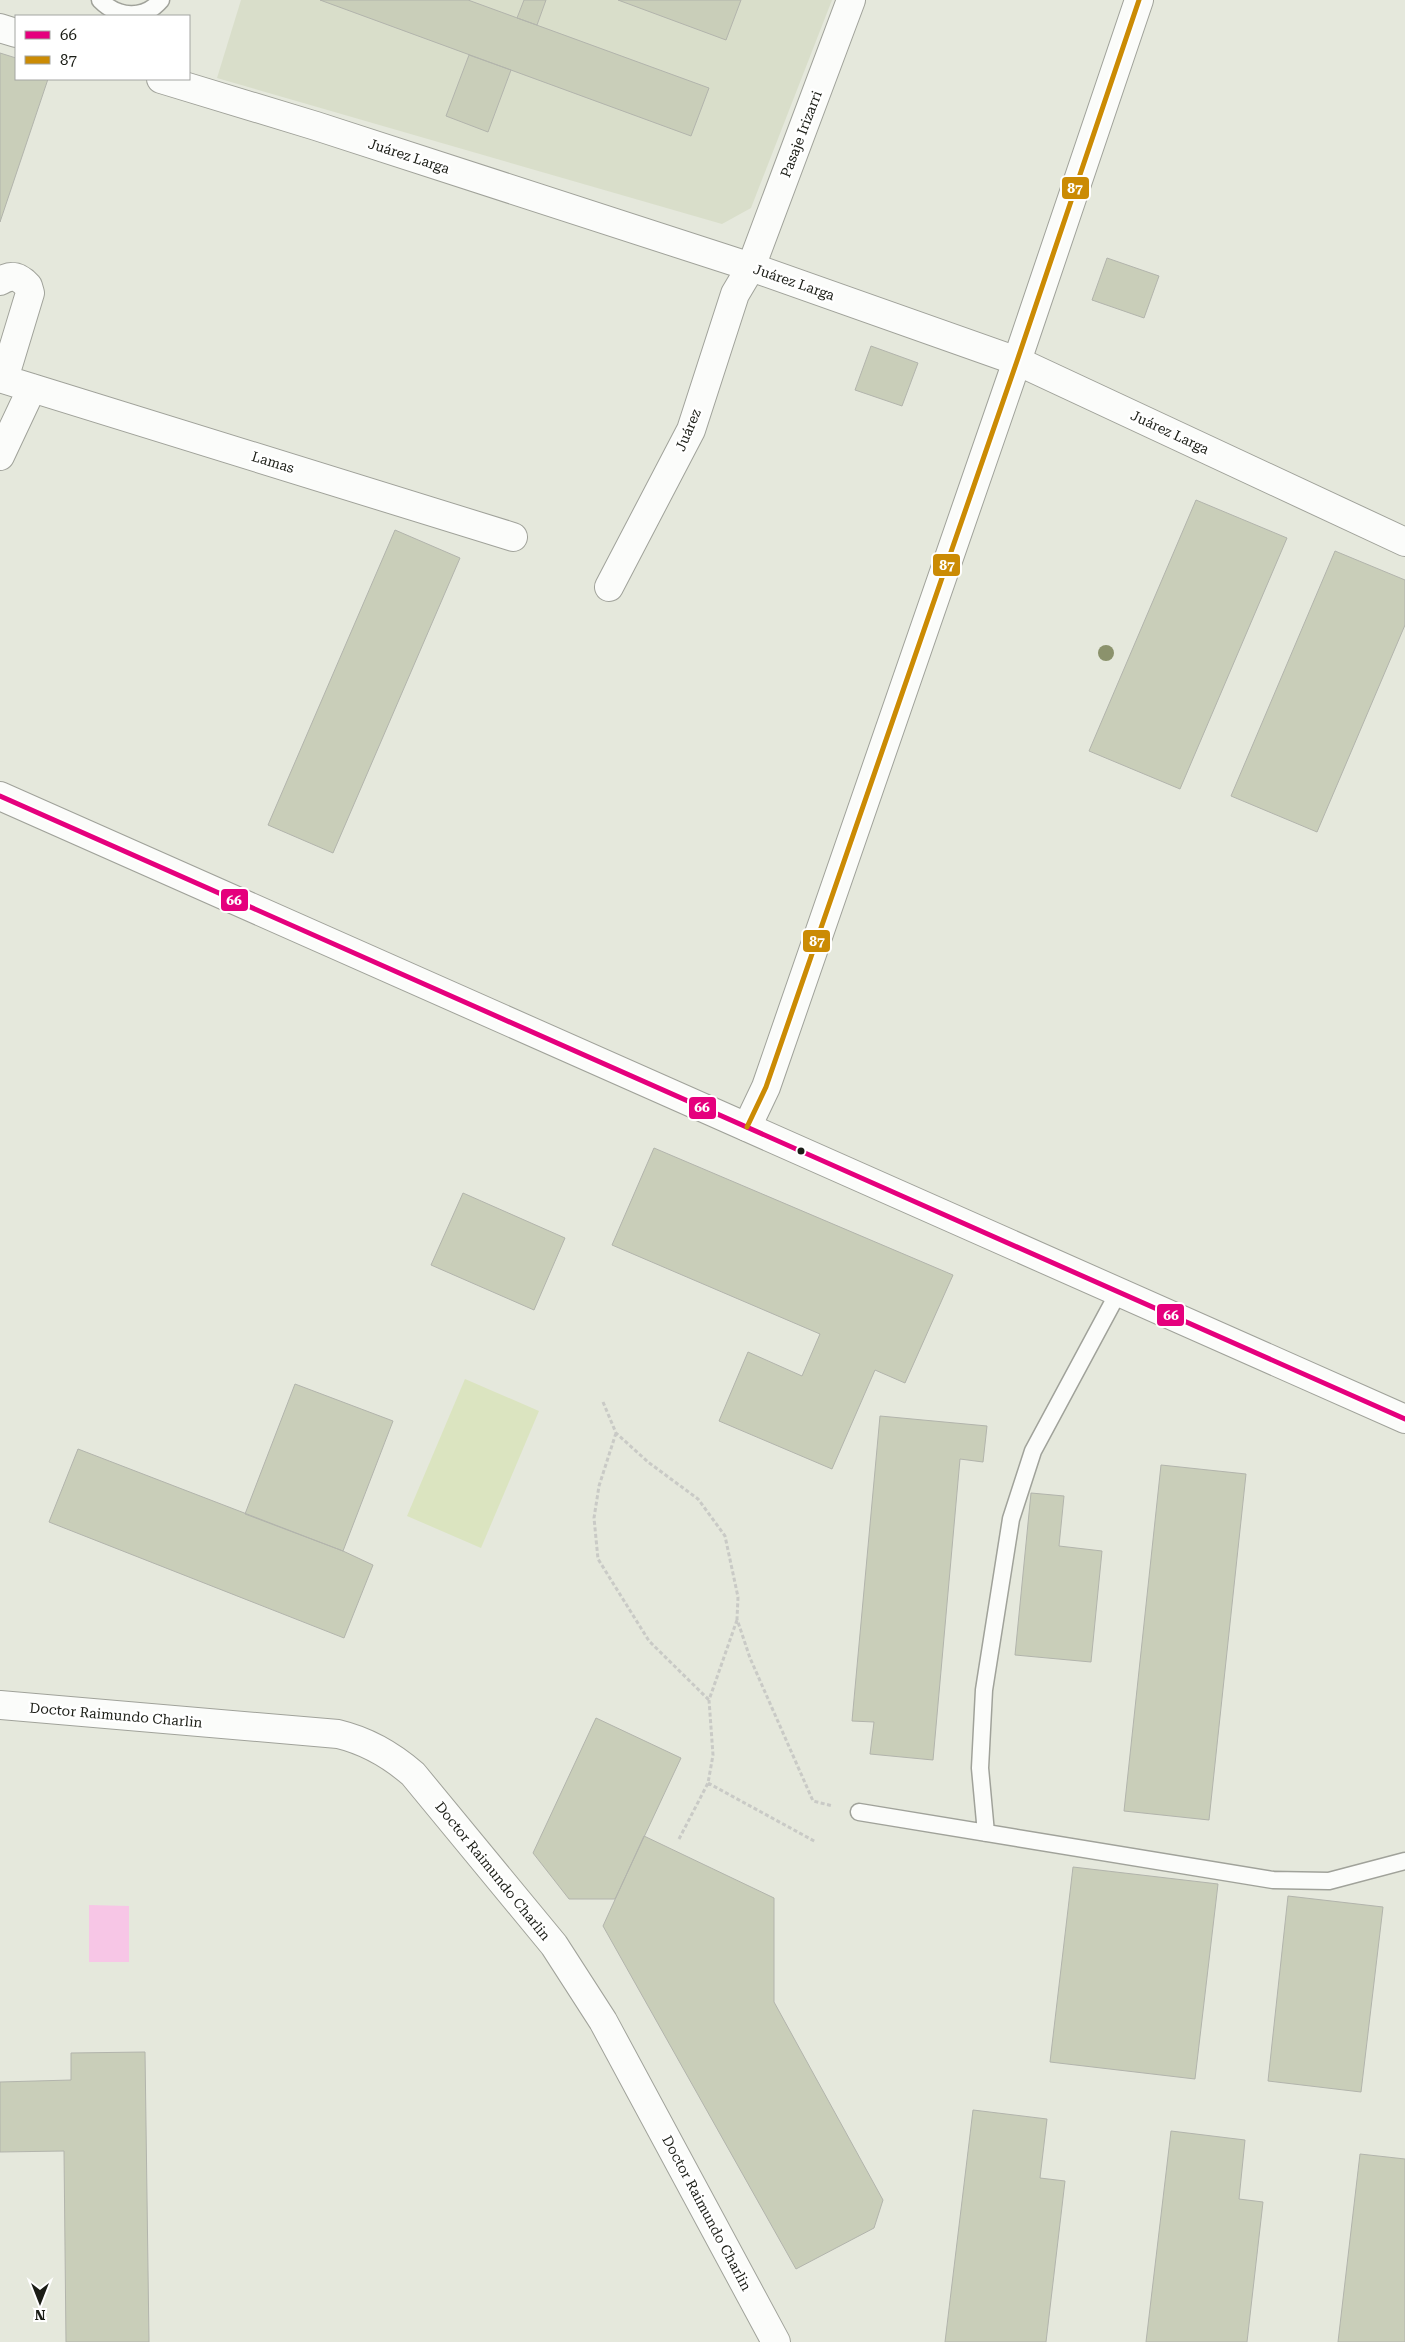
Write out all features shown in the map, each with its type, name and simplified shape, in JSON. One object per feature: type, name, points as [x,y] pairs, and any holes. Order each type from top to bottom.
[{"type":"street","name":"Pasaje Irizarri","points":[[751,267],[851,0]]},
{"type":"street","points":[[747,1126],[766,1087],[1017,361],[1139,0]]},
{"type":"street","points":[[0,28],[15,33]]},
{"type":"street","name":"Juárez Larga","points":[[164,80],[316,126],[751,267],[1017,361],[1405,542]]},
{"type":"street","name":"Juárez","points":[[609,587],[691,430],[735,294],[751,267]]},
{"type":"street","name":"Lamas","points":[[0,281],[7,276],[16,276],[28,286],[30,293],[2,378],[513,537]]},
{"type":"street","points":[[0,456],[32,388]]},
{"type":"street","points":[[0,796],[1405,1419]]},
{"type":"street","name":"Doctor Raimundo Charlin","points":[[0,1705],[338,1734],[357,1738],[395,1758],[413,1774],[548,1938],[582,1987],[604,2021],[776,2342]]},
{"type":"lane","points":[[100,0],[118,13],[131,15],[157,6],[162,0]]},
{"type":"lane","points":[[986,1833],[980,1768],[984,1690],[1011,1519],[1033,1451],[1118,1293]]},
{"type":"lane","points":[[858,1812],[1273,1880],[1329,1881],[1405,1862]]},
{"type":"path","points":[[604,1402],[616,1432],[648,1462],[698,1499],[725,1536],[738,1597],[737,1619],[709,1700],[713,1755],[708,1783],[679,1839]]},
{"type":"path","points":[[616,1432],[599,1486],[594,1518],[598,1559],[649,1642],[709,1700]]},
{"type":"path","points":[[737,1619],[750,1658],[813,1801]]},
{"type":"path","points":[[708,1783],[816,1842]]},
{"type":"shaded area","points":[[241,0],[832,0],[751,208],[722,224],[217,78]]},
{"type":"shaded area","points":[[89,1905],[129,1906],[129,1962],[89,1962]]},
{"type":"green space","points":[[465,1379],[539,1411],[481,1548],[407,1516]]},
{"type":"building","points":[[320,0],[468,0],[709,88],[691,136]]},
{"type":"building","points":[[524,0],[546,0],[537,25],[517,18]]},
{"type":"building","points":[[618,0],[741,0],[726,40]]},
{"type":"building","points":[[0,53],[15,58],[15,80],[48,80],[0,222]]},
{"type":"building","points":[[469,55],[511,70],[488,132],[446,116]]},
{"type":"building","points":[[1107,258],[1159,276],[1144,318],[1092,300]]},
{"type":"building","points":[[871,346],[918,363],[902,406],[855,390]]},
{"type":"building","points":[[1196,500],[1287,538],[1180,789],[1089,751]]},
{"type":"building","points":[[395,530],[460,558],[333,853],[268,825]]},
{"type":"building","points":[[1335,551],[1405,580],[1405,625],[1317,832],[1231,796]]},
{"type":"building","points":[[654,1148],[953,1275],[905,1383],[875,1370],[832,1469],[719,1421],[748,1352],[802,1376],[820,1334],[612,1245]]},
{"type":"building","points":[[463,1193],[565,1238],[534,1310],[431,1265]]},
{"type":"building","points":[[295,1384],[393,1421],[343,1551],[245,1514]]},
{"type":"building","points":[[880,1416],[987,1426],[983,1462],[960,1459],[933,1760],[870,1754],[874,1722],[852,1721]]},
{"type":"building","points":[[78,1449],[343,1551],[373,1565],[344,1638],[49,1522]]},
{"type":"building","points":[[1161,1465],[1246,1474],[1209,1820],[1124,1811]]},
{"type":"building","points":[[1031,1493],[1064,1496],[1059,1546],[1102,1551],[1091,1662],[1015,1655]]},
{"type":"building","points":[[596,1718],[681,1758],[615,1899],[569,1899],[533,1853]]},
{"type":"building","points":[[644,1836],[774,1898],[774,2002],[883,2200],[874,2228],[796,2269],[603,1926]]},
{"type":"building","points":[[1073,1867],[1218,1884],[1195,2079],[1050,2062]]},
{"type":"building","points":[[1288,1896],[1383,1907],[1361,2092],[1268,2081]]},
{"type":"building","points":[[145,2052],[149,2342],[66,2342],[64,2151],[0,2152],[0,2082],[71,2080],[71,2053]]},
{"type":"building","points":[[973,2110],[1047,2119],[1040,2178],[1065,2181],[1046,2342],[945,2342]]},
{"type":"building","points":[[1171,2131],[1245,2140],[1239,2199],[1263,2202],[1247,2342],[1146,2342]]},
{"type":"building","points":[[1360,2154],[1405,2159],[1405,2342],[1338,2342]]},
{"type":"transit line","name":"87","points":[[747,1127],[766,1087],[1017,361],[1139,0]]},
{"type":"transit line","name":"66","points":[[0,796],[1405,1419]]}]
